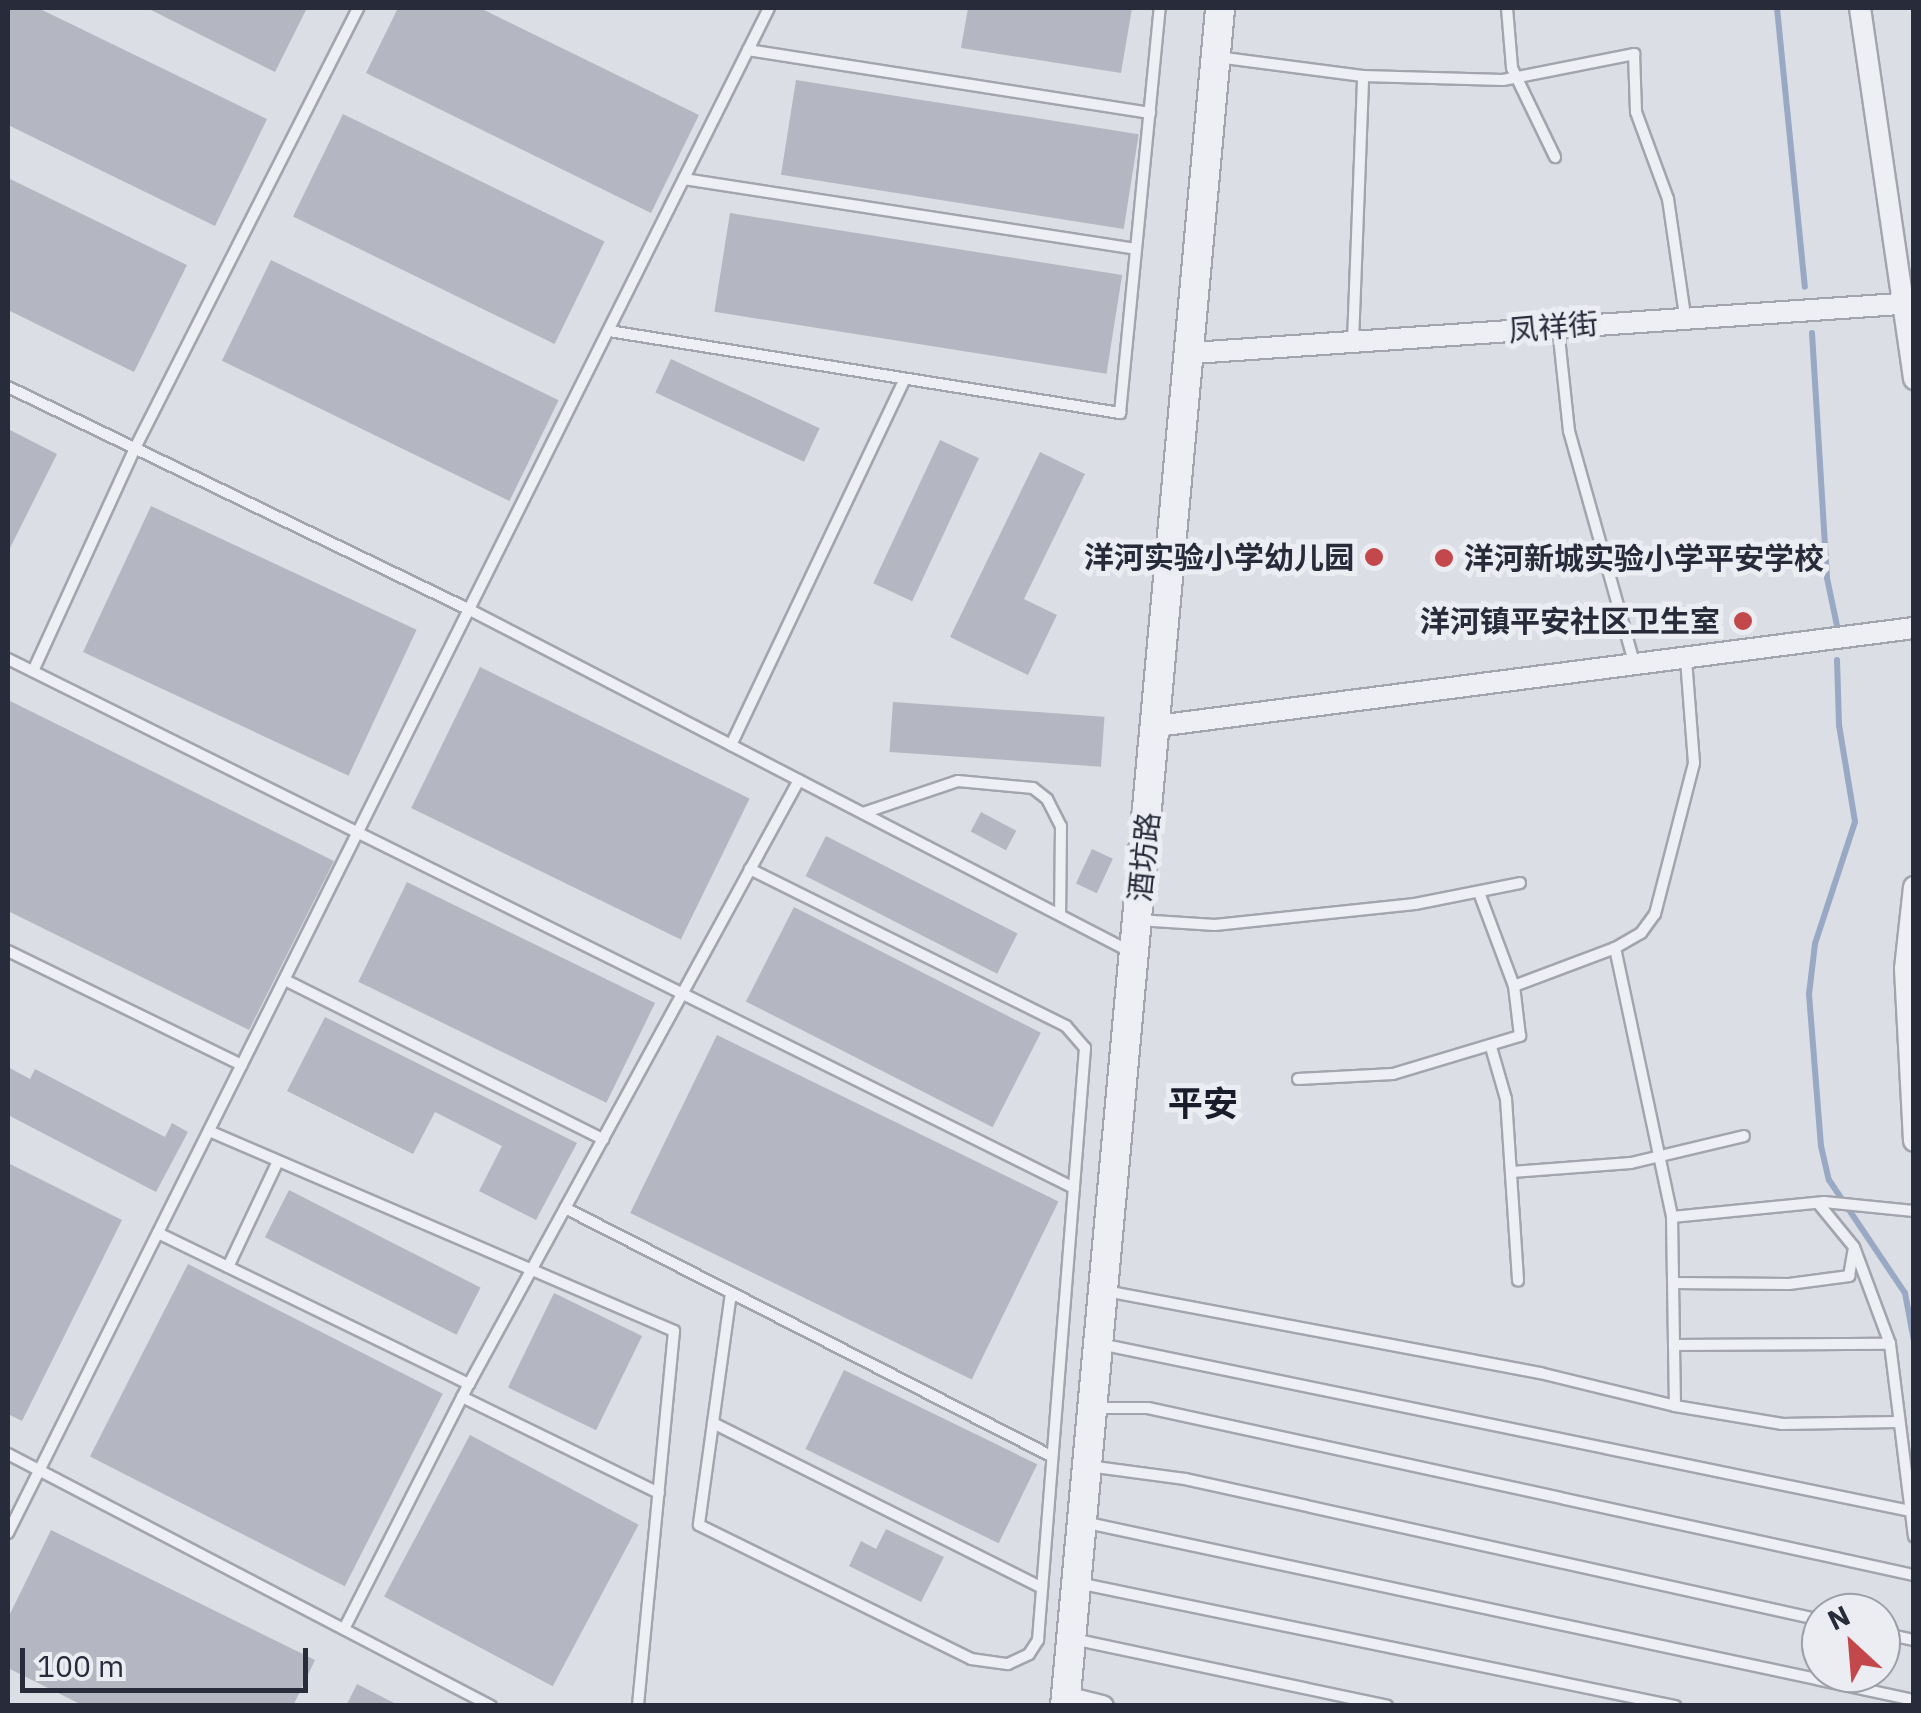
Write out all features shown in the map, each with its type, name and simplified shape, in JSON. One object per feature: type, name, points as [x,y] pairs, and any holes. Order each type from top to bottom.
[{"type":"street","name":"酒坊路","points":[[1066,1702],[1192,353],[1220,8]]},
{"type":"street","points":[[1860,8],[1908,303],[1914,379]]},
{"type":"street","name":"凤祥街","points":[[1192,353],[1685,315],[1908,303]]},
{"type":"street","points":[[1156,726],[1914,628]]},
{"type":"street","points":[[1914,886],[1905,968],[1914,1141]]},
{"type":"street","points":[[1066,1702],[1104,1706]]},
{"type":"lane","points":[[34,671],[135,448],[358,8]]},
{"type":"lane","points":[[8,1533],[769,8]]},
{"type":"lane","points":[[609,330],[1120,414],[1160,8]]},
{"type":"lane","points":[[1508,8],[1517,76],[1556,157]]},
{"type":"lane","points":[[748,50],[1150,113]]},
{"type":"lane","points":[[1216,57],[1363,76],[1517,76],[1634,54],[1636,112],[1668,199],[1685,315]]},
{"type":"lane","points":[[1353,341],[1363,76]]},
{"type":"lane","points":[[684,179],[1136,250]]},
{"type":"lane","points":[[1558,327],[1570,431],[1634,664]]},
{"type":"lane","points":[[732,745],[906,379]]},
{"type":"lane","points":[[8,387],[470,610],[1134,953]]},
{"type":"lane","points":[[8,659],[361,828],[1074,1188]]},
{"type":"lane","points":[[1514,986],[1614,948],[1642,933],[1655,914],[1674,861],[1694,763],[1686,660]]},
{"type":"lane","points":[[346,1625],[462,1397],[799,780]]},
{"type":"lane","points":[[863,813],[958,781],[1033,788],[1047,799],[1062,826],[1060,915]]},
{"type":"lane","points":[[732,1292],[699,1525],[988,1663],[1008,1664],[1028,1654],[1038,1640],[1086,1048],[1078,1034],[750,869]]},
{"type":"lane","points":[[1138,920],[1215,926],[1480,894],[1520,883]]},
{"type":"lane","points":[[1298,1079],[1393,1074],[1520,1036],[1514,986],[1480,894]]},
{"type":"lane","points":[[1614,948],[1672,1218],[1674,1406]]},
{"type":"lane","points":[[8,951],[242,1065]]},
{"type":"lane","points":[[284,980],[603,1139]]},
{"type":"lane","points":[[1491,1047],[1506,1100],[1518,1281]]},
{"type":"lane","points":[[209,1131],[674,1331],[638,1706]]},
{"type":"lane","points":[[1512,1172],[1571,1172],[1744,1136]]},
{"type":"lane","points":[[228,1267],[278,1160]]},
{"type":"lane","points":[[1672,1218],[1818,1203],[1914,1211]]},
{"type":"lane","points":[[1818,1203],[1854,1247],[1890,1344],[1906,1510],[1914,1537]]},
{"type":"lane","points":[[565,1208],[1052,1456]]},
{"type":"lane","points":[[158,1232],[469,1384]]},
{"type":"lane","points":[[1674,1283],[1789,1284],[1849,1276],[1854,1247]]},
{"type":"lane","points":[[1104,1291],[1540,1373],[1674,1406],[1782,1424],[1897,1422]]},
{"type":"lane","points":[[1098,1344],[1906,1510]]},
{"type":"lane","points":[[1674,1345],[1890,1344]]},
{"type":"lane","points":[[462,1397],[659,1493]]},
{"type":"lane","points":[[1093,1408],[1148,1408],[1914,1575]]},
{"type":"lane","points":[[713,1423],[1042,1588]]},
{"type":"lane","points":[[8,1454],[346,1625],[491,1706]]},
{"type":"lane","points":[[1087,1466],[1185,1478],[1801,1616]]},
{"type":"lane","points":[[1082,1522],[1914,1700]]},
{"type":"lane","points":[[1077,1582],[1675,1706]]},
{"type":"lane","points":[[1072,1639],[1387,1706]]},
{"type":"building","points":[[8,8],[38,8],[267,119],[215,226],[8,125]]},
{"type":"building","points":[[147,8],[307,8],[275,72]]},
{"type":"building","points":[[398,8],[480,8],[699,115],[651,213],[366,73]]},
{"type":"building","points":[[968,8],[1132,8],[1121,73],[961,48]]},
{"type":"building","points":[[796,80],[1139,134],[1124,229],[781,175]]},
{"type":"building","points":[[343,114],[605,242],[555,344],[293,216]]},
{"type":"building","points":[[8,178],[187,265],[134,372],[8,310]]},
{"type":"building","points":[[730,213],[1122,275],[1106,374],[714,312]]},
{"type":"building","points":[[271,260],[559,400],[510,501],[222,361]]},
{"type":"building","points":[[671,359],[820,428],[804,462],[655,393]]},
{"type":"building","points":[[8,429],[57,454],[8,552]]},
{"type":"building","points":[[940,440],[979,458],[912,601],[873,583]]},
{"type":"building","points":[[1040,452],[1085,474],[1024,599],[1057,615],[1028,675],[950,637]]},
{"type":"building","points":[[151,506],[417,630],[349,776],[83,652]]},
{"type":"building","points":[[480,667],[750,799],[681,940],[411,808]]},
{"type":"building","points":[[8,700],[334,861],[249,1030],[8,911]]},
{"type":"building","points":[[893,702],[1104,717],[1101,767],[890,752]]},
{"type":"building","points":[[981,812],[1016,831],[1006,850],[971,831]]},
{"type":"building","points":[[826,836],[1018,934],[997,974],[806,876]]},
{"type":"building","points":[[1092,849],[1113,859],[1097,893],[1076,883]]},
{"type":"building","points":[[407,882],[655,1003],[606,1103],[358,982]]},
{"type":"building","points":[[794,907],[1041,1033],[993,1127],[746,1001]]},
{"type":"building","points":[[325,1017],[577,1143],[536,1220],[479,1191],[502,1146],[435,1112],[413,1154],[287,1091]]},
{"type":"building","points":[[717,1035],[1059,1202],[972,1380],[630,1213]]},
{"type":"building","points":[[8,1067],[30,1079],[35,1069],[165,1137],[172,1123],[188,1132],[156,1192],[8,1115]]},
{"type":"building","points":[[8,1163],[122,1220],[22,1421],[8,1414]]},
{"type":"building","points":[[289,1190],[481,1288],[457,1335],[265,1237]]},
{"type":"building","points":[[188,1264],[443,1394],[345,1586],[90,1456]]},
{"type":"building","points":[[554,1293],[642,1336],[596,1430],[508,1387]]},
{"type":"building","points":[[844,1370],[1037,1464],[999,1543],[805,1449]]},
{"type":"building","points":[[470,1435],[639,1525],[553,1686],[384,1597]]},
{"type":"building","points":[[886,1529],[944,1557],[921,1602],[849,1566],[861,1541],[876,1549]]},
{"type":"building","points":[[51,1530],[315,1660],[293,1706],[84,1706],[8,1668],[8,1618]]},
{"type":"building","points":[[357,1684],[400,1706],[346,1706]]},
{"type":"waterway","points":[[1777,8],[1805,287]]},
{"type":"waterway","points":[[1812,333],[1827,578],[1837,626]]},
{"type":"waterway","points":[[1837,660],[1839,725],[1855,822],[1815,944],[1809,994],[1821,1146],[1829,1180],[1905,1293],[1914,1341]]},
{"type":"place","name":"洋河实验小学幼儿园","points":[[1374,557]]},
{"type":"place","name":"洋河新城实验小学平安学校","points":[[1444,558]]},
{"type":"place","name":"洋河镇平安社区卫生室","points":[[1743,621]]},
{"type":"district","name":"平安","points":[[1203,1103]]}]
